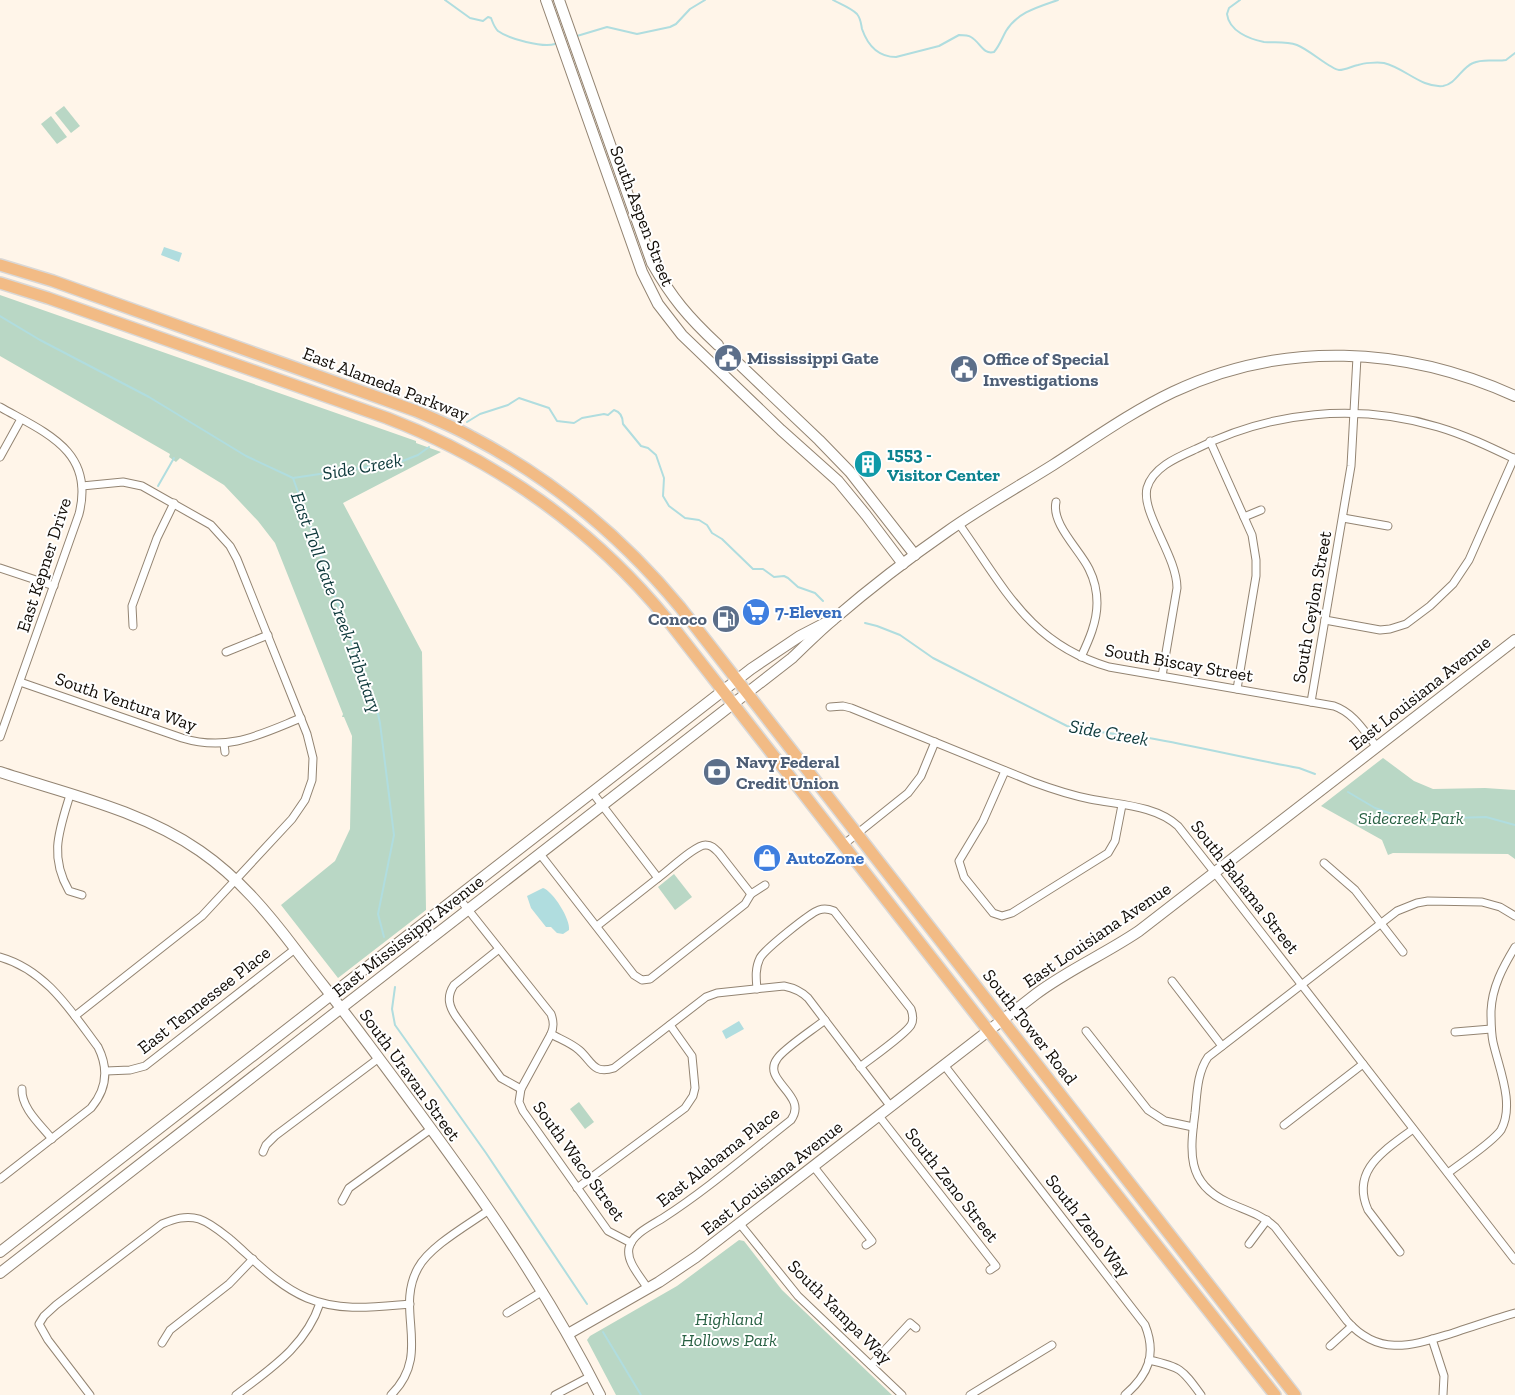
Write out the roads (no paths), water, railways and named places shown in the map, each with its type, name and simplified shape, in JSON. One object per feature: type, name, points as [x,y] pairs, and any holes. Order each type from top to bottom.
[{"type":"main road","name":"East Alameda Parkway","points":[[0,265],[53,281],[363,391],[460,430],[520,464],[573,502],[613,536],[659,582],[737,680]]},
{"type":"main road","name":"East Alameda Parkway","points":[[0,283],[422,432],[468,455],[519,485],[556,512],[617,563],[659,608],[723,690]]},
{"type":"main road","points":[[600,548],[617,556],[644,583],[659,582]]},
{"type":"main road","name":"South Tower Road","points":[[737,680],[1295,1395]]},
{"type":"main road","name":"South Tower Road","points":[[723,690],[988,1031],[1276,1395]]},
{"type":"street","name":"South Aspen Street","points":[[546,0],[642,272],[658,304],[682,335],[849,493],[904,564]]},
{"type":"street","name":"South Aspen Street","points":[[559,0],[652,263],[668,291],[682,310],[718,344]]},
{"type":"street","name":"East Mississippi Avenue","points":[[0,1274],[747,693],[804,648],[832,620],[915,555],[959,524],[1150,404],[1192,384],[1229,370],[1281,358],[1308,356],[1357,357],[1402,361],[1429,366],[1468,377],[1515,396]]},
{"type":"street","name":"South Ceylon Street","points":[[1311,702],[1351,466],[1357,357]]},
{"type":"street","points":[[736,361],[811,432],[860,482],[915,555]]},
{"type":"street","name":"East Kepner Drive","points":[[0,407],[48,434],[65,447],[76,464],[82,486],[82,503],[79,514],[0,737]]},
{"type":"street","points":[[1162,676],[1177,580],[1173,563],[1149,509],[1146,496],[1150,481],[1158,470],[1210,441],[1242,429],[1275,420],[1309,415],[1355,413],[1389,416],[1438,427],[1515,458],[1468,560],[1453,584],[1430,606],[1406,624],[1390,630],[1380,630],[1325,620]]},
{"type":"street","points":[[0,458],[21,419]]},
{"type":"street","points":[[798,445],[811,432]]},
{"type":"street","points":[[1210,441],[1244,517],[1254,545],[1256,576],[1237,689]]},
{"type":"street","points":[[816,461],[828,449]]},
{"type":"street","points":[[75,1016],[192,925],[236,880],[292,819],[302,805],[308,792],[313,771],[311,746],[301,718],[237,559],[230,546],[211,525],[142,486],[123,482],[82,486]]},
{"type":"street","points":[[1056,502],[1056,517],[1090,570],[1096,590],[1096,616],[1093,629],[1081,657]]},
{"type":"street","points":[[133,626],[132,606],[157,538],[174,504]]},
{"type":"street","points":[[1244,517],[1261,510]]},
{"type":"street","name":"South Ceylon Street","points":[[1343,518],[1388,526]]},
{"type":"street","name":"South Biscay Street","points":[[959,524],[1018,609],[1029,621],[1053,642],[1081,657],[1109,667],[1334,706],[1348,713],[1377,747]]},
{"type":"street","points":[[0,568],[54,586]]},
{"type":"street","name":"East Mississippi Avenue","points":[[0,1252],[723,690],[798,637],[832,620]]},
{"type":"street","points":[[226,652],[268,635]]},
{"type":"street","name":"East Louisiana Avenue","points":[[568,1334],[648,1289],[696,1257],[1002,1020],[1058,978],[1126,939],[1515,640]]},
{"type":"street","name":"South Ventura Way","points":[[20,682],[182,738],[202,743],[224,744],[250,739],[301,718]]},
{"type":"street","name":"South Bahama Street","points":[[830,707],[844,706],[851,708],[1060,792],[1155,811],[1172,820],[1215,872],[1515,1260]]},
{"type":"street","points":[[843,844],[908,793],[921,776],[935,742]]},
{"type":"street","points":[[224,744],[224,752]]},
{"type":"street","points":[[1005,771],[983,821],[959,861],[964,877],[993,914],[1002,916],[1012,913],[1108,853],[1115,842],[1122,805]]},
{"type":"street","name":"South Uravan Street","points":[[0,772],[122,812],[162,829],[199,850],[236,880],[260,904],[379,1058],[488,1210],[543,1291],[600,1395]]},
{"type":"street","points":[[592,792],[658,878]]},
{"type":"street","points":[[70,795],[57,839],[57,861],[69,891],[82,895]]},
{"type":"street","points":[[597,926],[699,846],[709,844],[714,847],[751,894]]},
{"type":"street","points":[[540,854],[634,975],[642,980],[650,979],[745,904],[751,894],[765,885]]},
{"type":"street","points":[[1324,863],[1356,890],[1403,952]]},
{"type":"street","points":[[458,897],[551,1014],[554,1026],[551,1034],[578,1048],[591,1065],[596,1068],[608,1070],[614,1068],[706,997],[717,993],[784,986],[798,990],[808,998],[890,1107]]},
{"type":"street","points":[[1515,916],[1500,907],[1482,902],[1428,901],[1407,906],[1397,911],[1208,1058],[1201,1069],[1191,1155],[1201,1181],[1219,1198],[1267,1220],[1279,1232],[1352,1326],[1369,1339],[1389,1345],[1410,1346],[1515,1313]]},
{"type":"street","points":[[757,989],[757,966],[764,953],[817,910],[829,909],[834,912],[913,1014],[912,1024],[908,1029],[860,1066]]},
{"type":"street","points":[[1448,1173],[1497,1135],[1506,1123],[1509,1097],[1494,1047],[1491,1011],[1495,987],[1504,965],[1515,947]]},
{"type":"street","name":"East Tennessee Place","points":[[106,1071],[130,1070],[145,1066],[295,949]]},
{"type":"street","points":[[499,949],[454,985],[449,1000],[452,1011],[501,1078],[521,1089]]},
{"type":"street","points":[[0,958],[17,963],[51,986],[98,1047],[103,1056],[106,1071],[105,1084],[98,1100],[91,1108],[0,1179]]},
{"type":"street","points":[[1172,981],[1222,1046]]},
{"type":"street","name":"East Alabama Place","points":[[631,1243],[640,1234],[686,1202],[791,1120],[795,1115],[795,1104],[775,1076],[774,1065],[779,1056],[825,1020]]},
{"type":"street","points":[[577,1188],[685,1108],[690,1102],[695,1088],[692,1056],[670,1025]]},
{"type":"street","points":[[1455,1032],[1491,1029]]},
{"type":"street","points":[[1086,1032],[1148,1110],[1165,1121],[1193,1126]]},
{"type":"street","name":"South Waco Street","points":[[551,1034],[521,1089],[519,1102],[523,1111],[608,1231],[631,1243],[629,1248],[631,1261],[648,1289]]},
{"type":"street","points":[[263,1152],[275,1136],[379,1058]]},
{"type":"street","points":[[1284,1125],[1363,1064]]},
{"type":"street","name":"South Zeno Way","points":[[944,1065],[1141,1318],[1150,1341],[1149,1360]]},
{"type":"street","points":[[22,1089],[25,1104],[52,1139]]},
{"type":"street","name":"South Zeno Street","points":[[879,1116],[996,1266],[990,1270]]},
{"type":"street","points":[[342,1200],[344,1194],[350,1188],[431,1129]]},
{"type":"street","points":[[1400,1252],[1368,1210],[1363,1188],[1370,1165],[1376,1158],[1413,1129]]},
{"type":"street","points":[[814,1167],[872,1241],[866,1245]]},
{"type":"street","points":[[391,1395],[402,1381],[411,1358],[413,1341],[410,1304],[411,1284],[414,1275],[424,1258],[434,1249],[488,1210]]},
{"type":"street","points":[[90,1395],[48,1340],[40,1324],[44,1316],[56,1305],[162,1224],[170,1220],[190,1218],[208,1223],[294,1291],[320,1303],[338,1307],[358,1308],[410,1304]]},
{"type":"street","points":[[1249,1244],[1267,1220]]},
{"type":"street","name":"South Yampa Way","points":[[740,1224],[798,1296],[902,1395]]},
{"type":"street","points":[[162,1343],[170,1330],[229,1284],[253,1259]]},
{"type":"street","points":[[507,1313],[543,1291]]},
{"type":"street","points":[[236,1395],[290,1352],[306,1332],[320,1303]]},
{"type":"street","points":[[871,1365],[910,1323],[916,1328]]},
{"type":"street","points":[[1330,1346],[1352,1326]]},
{"type":"street","points":[[1432,1339],[1444,1376],[1443,1395]]},
{"type":"street","points":[[970,1395],[1052,1344]]},
{"type":"street","points":[[1125,1395],[1140,1380],[1149,1360],[1177,1368],[1202,1395]]},
{"type":"street","points":[[555,1395],[591,1376]]},
{"type":"water","points":[[164,247],[182,253],[179,262],[161,255]]},
{"type":"water","points":[[543,888],[552,894],[564,913],[569,930],[563,934],[557,933],[551,927],[546,927],[531,908],[527,896]]},
{"type":"water","points":[[739,1021],[744,1029],[726,1039],[722,1031]]},
{"type":"waterway","points":[[445,0],[470,18],[483,21],[488,17],[491,18],[498,31],[510,37],[535,44],[555,44]]},
{"type":"waterway","points":[[577,36],[607,27],[637,34],[670,27],[676,24],[690,9],[705,0]]},
{"type":"waterway","points":[[833,0],[857,14],[867,41],[879,53],[896,57],[939,46],[959,35],[970,36],[984,50],[994,52],[1006,31],[1016,19],[1029,11],[1058,0]]},
{"type":"waterway","points":[[1240,0],[1229,8],[1227,14],[1236,30],[1252,39],[1264,42],[1297,45],[1339,70],[1364,64],[1384,63],[1427,84],[1443,86],[1448,85],[1465,68],[1473,63],[1506,60],[1515,53]]},
{"type":"waterway","name":"East Toll Gate Creek Tributary","points":[[0,316],[40,340],[149,397],[246,456],[293,478],[356,655],[376,705],[380,723],[394,835],[378,914],[384,937]]},
{"type":"waterway","name":"Side Creek","points":[[467,422],[480,414],[508,405],[519,398],[549,408],[557,421],[574,423],[582,418],[608,415],[614,410],[618,412],[623,420],[623,424],[641,446],[648,448],[656,455],[664,478],[663,496],[669,506],[685,518],[699,520],[707,525],[712,533],[722,539],[753,569],[763,569],[774,577],[784,576],[798,587],[815,593],[823,601]]},
{"type":"waterway","name":"Side Creek","points":[[293,478],[400,462],[418,455],[429,447]]},
{"type":"waterway","points":[[158,486],[174,458]]},
{"type":"waterway","name":"Side Creek","points":[[865,623],[900,635],[933,658],[1067,726],[1149,738],[1299,768],[1315,774]]},
{"type":"waterway","name":"Side Creek","points":[[1348,792],[1375,808],[1414,822],[1438,817],[1486,817],[1515,825]]},
{"type":"waterway","points":[[395,987],[392,1009],[395,1025],[486,1153],[587,1304]]},
{"type":"waterway","points":[[603,1332],[641,1395]]},
{"type":"tunnel","points":[[718,345],[736,361]]},
{"type":"place","name":"Mississippi Gate","points":[[728,358]]},
{"type":"place","name":"Office of Special Investigations","points":[[964,369]]},
{"type":"place","name":"1553 - Visitor Center","points":[[868,464]]},
{"type":"place","name":"7-Eleven","points":[[756,612]]},
{"type":"place","name":"Conoco","points":[[726,619]]},
{"type":"place","name":"Navy Federal Credit Union","points":[[717,772]]},
{"type":"place","name":"AutoZone","points":[[767,858]]},
{"type":"park label","name":"Sidecreek Park","points":[[1411,818]]},
{"type":"park label","name":"Highland Hollows Park","points":[[729,1329]]}]
